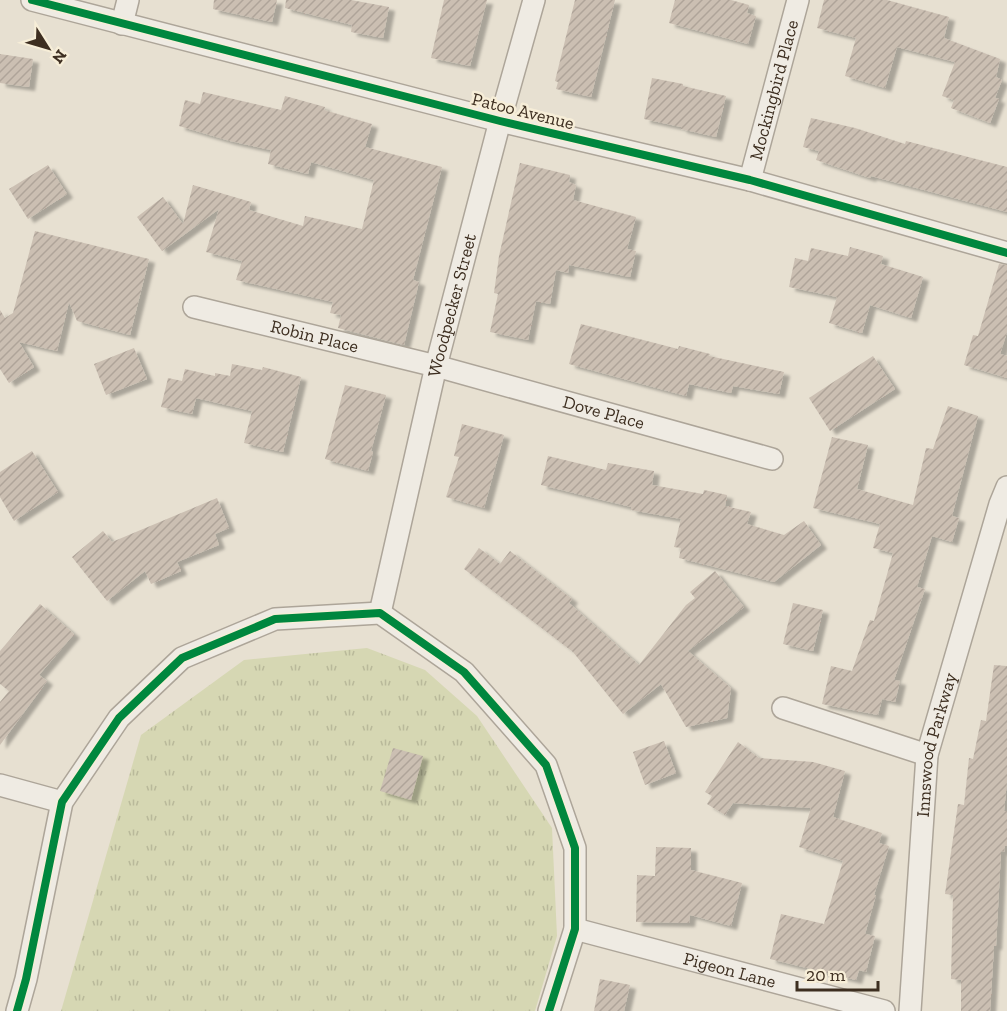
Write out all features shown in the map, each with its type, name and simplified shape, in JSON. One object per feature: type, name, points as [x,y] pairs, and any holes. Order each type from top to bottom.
[{"type":"street","name":"Patoo Avenue","points":[[32,0],[500,121],[750,180],[1007,253]]},
{"type":"street","points":[[122,24],[128,0]]},
{"type":"street","name":"Woodpecker Street","points":[[380,613],[436,366],[534,0]]},
{"type":"street","name":"Mockingbird Place","points":[[750,180],[798,0]]},
{"type":"street","name":"Robin Place","points":[[194,307],[436,366]]},
{"type":"street","name":"Dove Place","points":[[436,366],[772,459]]},
{"type":"street","name":"Innswood Parkway","points":[[910,1011],[927,755],[1000,504],[1007,487]]},
{"type":"street","points":[[16,1011],[26,979],[62,802],[119,718],[182,658],[275,619],[380,613],[464,672],[546,765],[575,848],[575,929],[549,1011]]},
{"type":"street","points":[[783,708],[927,755]]},
{"type":"street","points":[[0,785],[62,802]]},
{"type":"street","name":"Pigeon Lane","points":[[575,929],[884,1011]]},
{"type":"green space","points":[[367,648],[425,670],[477,716],[552,828],[557,936],[535,1011],[61,1011],[141,735],[244,660]]},
{"type":"building","points":[[214,0],[277,0],[272,22],[213,9]]},
{"type":"building","points":[[286,0],[351,0],[389,7],[383,38],[351,32],[352,25],[285,8]]},
{"type":"building","points":[[444,0],[487,0],[470,66],[431,58]]},
{"type":"building","points":[[575,0],[615,0],[591,97],[556,89],[558,82],[555,81]]},
{"type":"building","points":[[675,0],[731,0],[749,5],[747,13],[756,16],[748,44],[669,23]]},
{"type":"building","points":[[824,0],[887,0],[949,17],[944,38],[1000,59],[996,77],[1002,80],[995,98],[999,99],[990,123],[951,108],[954,100],[942,96],[955,62],[897,47],[885,88],[845,76],[856,38],[817,28]]},
{"type":"building","points":[[0,54],[33,59],[29,87],[0,83]]},
{"type":"building","points":[[652,78],[726,96],[716,137],[644,119]]},
{"type":"building","points":[[203,92],[281,110],[285,96],[325,107],[324,110],[372,124],[365,147],[442,167],[413,280],[419,282],[404,345],[338,328],[341,315],[330,313],[333,302],[236,280],[242,261],[206,252],[219,209],[162,251],[137,217],[163,197],[183,224],[193,185],[251,202],[249,210],[303,226],[305,216],[362,229],[374,180],[311,162],[308,174],[268,164],[271,150],[179,126],[185,100],[200,104]]},
{"type":"building","points":[[811,118],[855,128],[905,144],[906,141],[1007,167],[1007,212],[871,176],[870,178],[816,160],[819,151],[803,147]]},
{"type":"building","points":[[520,163],[570,175],[569,182],[576,185],[573,200],[636,217],[627,249],[636,251],[630,277],[569,265],[568,273],[556,270],[550,304],[536,301],[528,340],[490,332],[498,294],[494,293],[499,256]]},
{"type":"building","points":[[48,165],[67,194],[28,219],[9,189]]},
{"type":"building","points":[[35,231],[149,259],[130,335],[77,321],[69,302],[57,351],[19,342],[34,367],[9,383],[0,369],[0,310],[5,318],[13,313]]},
{"type":"building","points":[[850,247],[883,256],[881,264],[923,277],[911,318],[870,305],[862,333],[829,323],[837,297],[789,287],[795,258],[808,261],[811,248],[848,256]]},
{"type":"building","points":[[999,264],[1007,265],[1007,332],[1000,354],[1007,356],[1007,378],[964,365],[973,335],[978,336]]},
{"type":"building","points":[[581,324],[678,349],[679,346],[710,354],[709,356],[784,372],[779,394],[733,386],[731,393],[689,384],[686,396],[569,364]]},
{"type":"building","points":[[134,348],[147,379],[106,395],[94,364]]},
{"type":"building","points":[[873,356],[895,389],[830,431],[809,398]]},
{"type":"building","points":[[232,364],[262,370],[263,367],[301,377],[283,452],[244,443],[252,411],[196,398],[192,414],[161,407],[168,378],[182,381],[185,369],[215,376],[215,373],[230,376]]},
{"type":"building","points":[[345,385],[386,395],[368,471],[325,459]]},
{"type":"building","points":[[948,406],[978,416],[952,516],[959,518],[952,542],[932,536],[917,587],[925,589],[894,680],[900,681],[895,702],[882,699],[878,715],[822,704],[831,666],[852,671],[870,620],[874,621],[893,553],[873,548],[880,524],[813,508],[832,437],[868,445],[857,489],[913,505],[926,448],[933,449]]},
{"type":"building","points":[[462,424],[504,435],[484,508],[446,497],[459,457],[454,456]]},
{"type":"building","points":[[32,451],[58,492],[14,521],[0,497],[0,472]]},
{"type":"building","points":[[548,456],[606,470],[608,463],[654,471],[652,485],[703,494],[704,490],[727,495],[725,506],[751,512],[747,524],[784,535],[804,521],[821,545],[774,582],[679,558],[681,548],[674,547],[681,519],[631,510],[631,507],[541,485]]},
{"type":"building","points":[[217,498],[229,528],[215,534],[219,545],[177,562],[181,571],[151,584],[145,571],[107,601],[72,557],[103,531],[112,542]]},
{"type":"building","points":[[479,548],[500,564],[510,551],[572,599],[569,603],[639,665],[686,605],[695,598],[690,592],[715,571],[744,607],[688,651],[731,688],[727,718],[686,727],[661,684],[623,714],[573,652],[464,569]]},
{"type":"building","points":[[793,603],[823,610],[813,651],[783,644]]},
{"type":"building","points":[[40,604],[74,634],[39,675],[47,681],[0,745],[0,702],[9,691],[0,684],[0,651]]},
{"type":"building","points":[[994,665],[1007,666],[1007,781],[1004,811],[1007,811],[1007,846],[1004,852],[1001,851],[990,1011],[961,1011],[961,980],[951,979],[953,895],[945,894],[958,804],[964,805],[969,758],[973,759],[981,720],[986,721]]},
{"type":"building","points":[[664,741],[676,773],[645,785],[633,752]]},
{"type":"building","points":[[738,742],[759,758],[813,762],[845,771],[833,817],[882,833],[879,843],[889,846],[865,934],[875,936],[866,972],[859,970],[856,980],[770,959],[781,914],[824,924],[843,861],[799,847],[811,808],[733,803],[725,815],[707,804],[712,796],[705,792]]},
{"type":"building","points":[[393,748],[423,756],[411,800],[380,791]]},
{"type":"building","points":[[656,847],[691,848],[691,870],[742,883],[731,926],[690,915],[689,923],[636,922],[637,875],[655,876]]},
{"type":"building","points":[[600,979],[630,985],[624,1011],[594,1011]]},
{"type":"cycle path","points":[[32,0],[500,121],[750,180],[1007,253]]},
{"type":"cycle path","points":[[17,1011],[26,979],[62,802],[119,718],[182,658],[275,619],[380,613],[464,672],[546,765],[575,848],[575,929],[549,1011]]}]
